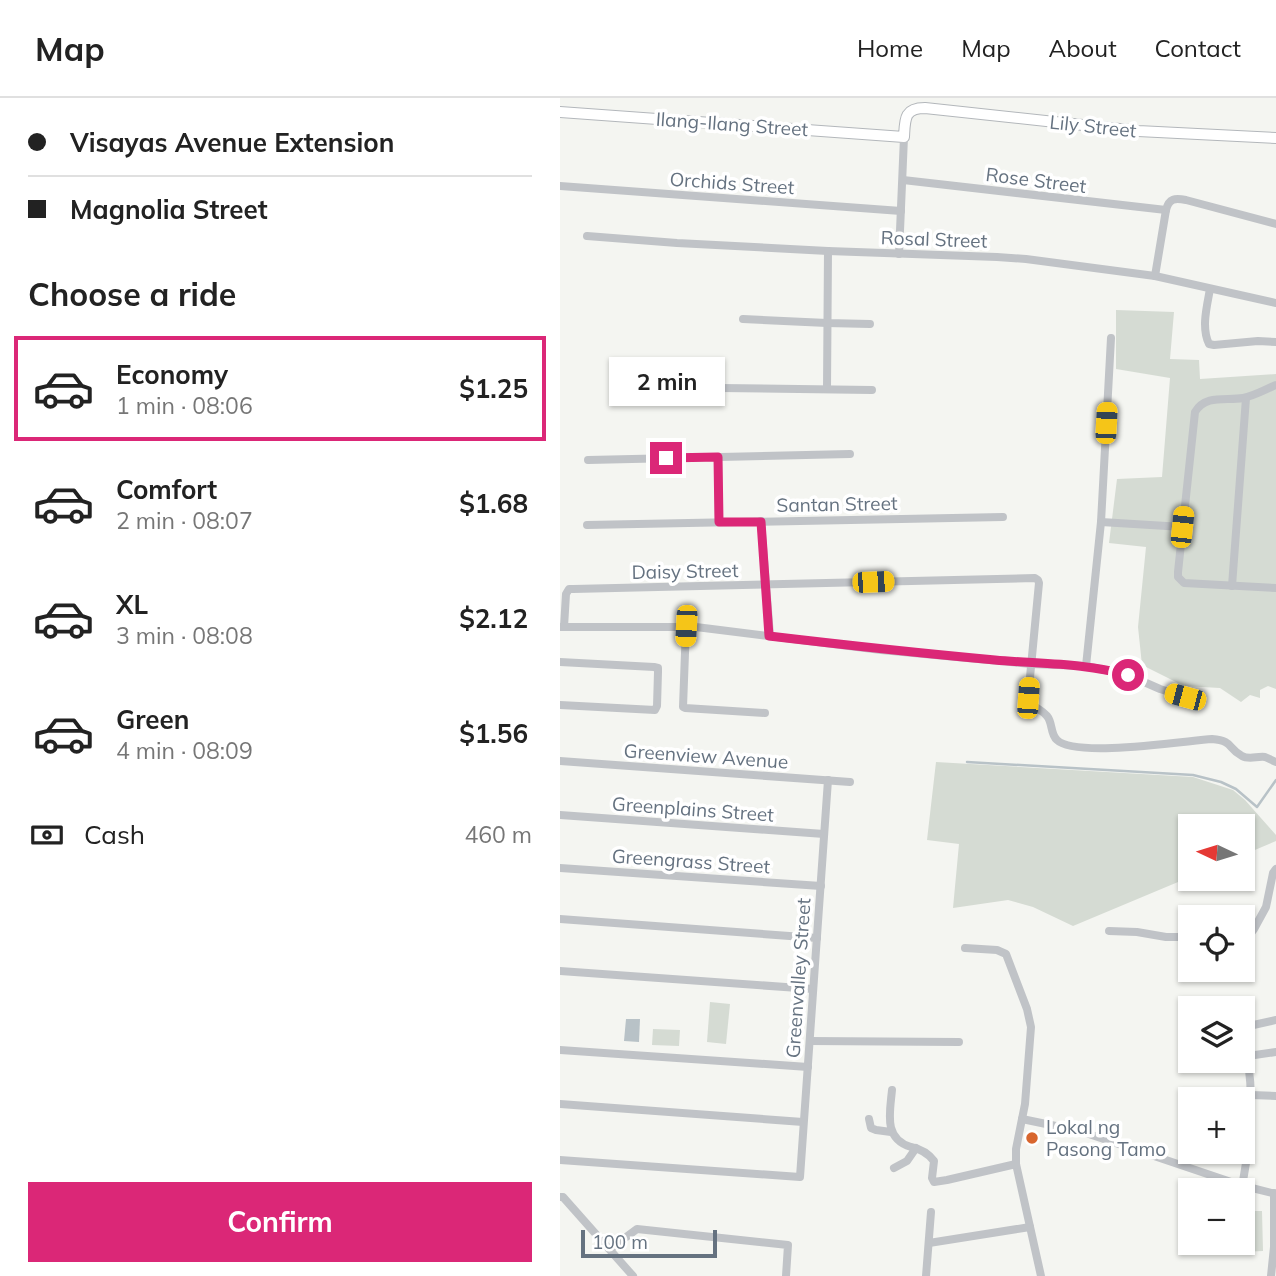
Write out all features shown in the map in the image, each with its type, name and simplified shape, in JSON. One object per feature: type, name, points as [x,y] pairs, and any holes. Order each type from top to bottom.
[{"type":"street","name":"Lily Street","points":[[904,137],[910,111],[925,108],[1138,131],[1276,138]]},
{"type":"street","name":"Ilang-Ilang Street","points":[[560,112],[904,137]]},
{"type":"street","points":[[899,254],[904,137]]},
{"type":"street","name":"Rose Street","points":[[903,180],[1166,210]]},
{"type":"street","name":"Orchids Street","points":[[560,186],[901,211]]},
{"type":"street","points":[[1155,276],[1166,210],[1173,199],[1178,198],[1276,224]]},
{"type":"street","name":"Rosal Street","points":[[587,236],[828,251],[997,257],[1155,276],[1276,303]]},
{"type":"street","points":[[827,389],[828,251]]},
{"type":"street","points":[[1210,289],[1205,331],[1209,344],[1276,342]]},
{"type":"street","points":[[743,319],[870,324]]},
{"type":"street","points":[[1086,666],[1101,522],[1111,338]]},
{"type":"street","points":[[1276,384],[1246,398],[1208,401],[1195,412],[1178,572],[1180,581],[1189,584],[1276,588]]},
{"type":"street","points":[[720,388],[872,390]]},
{"type":"street","points":[[1232,586],[1246,398]]},
{"type":"street","points":[[587,460],[850,454]]},
{"type":"street","points":[[718,457],[719,522]]},
{"type":"street","name":"Santan Street","points":[[587,525],[1003,517]]},
{"type":"street","points":[[761,522],[769,636]]},
{"type":"street","points":[[1101,522],[1182,527]]},
{"type":"street","name":"Daisy Street","points":[[562,627],[569,589],[1034,578],[1040,583],[1031,664]]},
{"type":"street","points":[[562,627],[686,626],[881,650],[1031,664],[1086,666],[1128,675],[1185,697]]},
{"type":"street","points":[[686,626],[682,707],[765,713]]},
{"type":"street","points":[[560,662],[654,667],[659,672],[655,710],[560,705]]},
{"type":"street","points":[[1031,664],[1028,698],[1030,704],[1047,716],[1054,737],[1064,745],[1129,748],[1212,738],[1223,740],[1248,758],[1266,757],[1276,762]]},
{"type":"street","name":"Greenview Avenue","points":[[560,761],[850,782]]},
{"type":"street","name":"Greenvalley Street","points":[[560,1160],[800,1177],[828,780]]},
{"type":"street","name":"Greenplains Street","points":[[560,816],[824,834]]},
{"type":"street","name":"Greengrass Street","points":[[560,868],[821,886]]},
{"type":"street","points":[[1255,927],[1266,907],[1276,869]]},
{"type":"street","points":[[560,919],[817,938]]},
{"type":"street","points":[[1109,931],[1178,937]]},
{"type":"street","points":[[965,948],[997,950],[1006,954],[1027,1009],[1031,1027],[1016,1164],[1041,1276]]},
{"type":"street","points":[[560,971],[813,989]]},
{"type":"street","points":[[1255,1024],[1276,1020]]},
{"type":"street","points":[[810,1041],[959,1042]]},
{"type":"street","points":[[560,1050],[808,1067]]},
{"type":"street","points":[[1255,1055],[1276,1052]]},
{"type":"street","points":[[892,1090],[891,1132],[900,1142],[929,1154],[934,1161],[933,1182],[1016,1164]]},
{"type":"street","points":[[1255,1095],[1276,1096]]},
{"type":"street","points":[[560,1104],[803,1122]]},
{"type":"street","points":[[869,1119],[871,1128],[891,1132]]},
{"type":"street","points":[[1022,1119],[1092,1134],[1220,1178]]},
{"type":"street","points":[[894,1168],[907,1161],[916,1148]]},
{"type":"street","points":[[1255,1189],[1275,1194],[1271,1276]]},
{"type":"street","points":[[560,1196],[633,1276]]},
{"type":"street","points":[[926,1276],[931,1212]]},
{"type":"street","points":[[929,1244],[1030,1227]]},
{"type":"street","points":[[610,1249],[637,1229],[788,1245],[786,1276]]},
{"type":"shaded area","points":[[1116,310],[1174,312],[1170,359],[1199,360],[1200,379],[1276,374],[1276,689],[1268,686],[1260,690],[1260,698],[1250,695],[1241,702],[1220,688],[1184,686],[1142,665],[1138,627],[1146,547],[1109,543],[1117,479],[1162,477],[1170,378],[1116,369]]},
{"type":"shaded area","points":[[936,762],[1193,777],[1233,790],[1276,835],[1276,841],[1255,850],[1255,814],[1178,814],[1178,882],[1073,926],[1033,907],[1008,900],[953,908],[959,844],[927,840]]},
{"type":"shaded area","points":[[710,1002],[730,1004],[726,1044],[707,1042]]},
{"type":"shaded area","points":[[626,1019],[640,1019],[639,1042],[624,1041]]},
{"type":"shaded area","points":[[653,1029],[680,1030],[679,1046],[652,1045]]},
{"type":"shaded area","points":[[1255,1211],[1262,1211],[1263,1251],[1255,1251]]},
{"type":"waterway","points":[[967,762],[1193,775],[1236,789],[1257,807],[1276,780]]},
{"type":"place","name":"Lokal ng Pasong Tamo","points":[[1032,1138]]},
{"type":"route","points":[[666,458],[718,457],[719,522],[761,522],[769,636],[881,650],[1031,664],[1086,666],[1128,675]]}]
